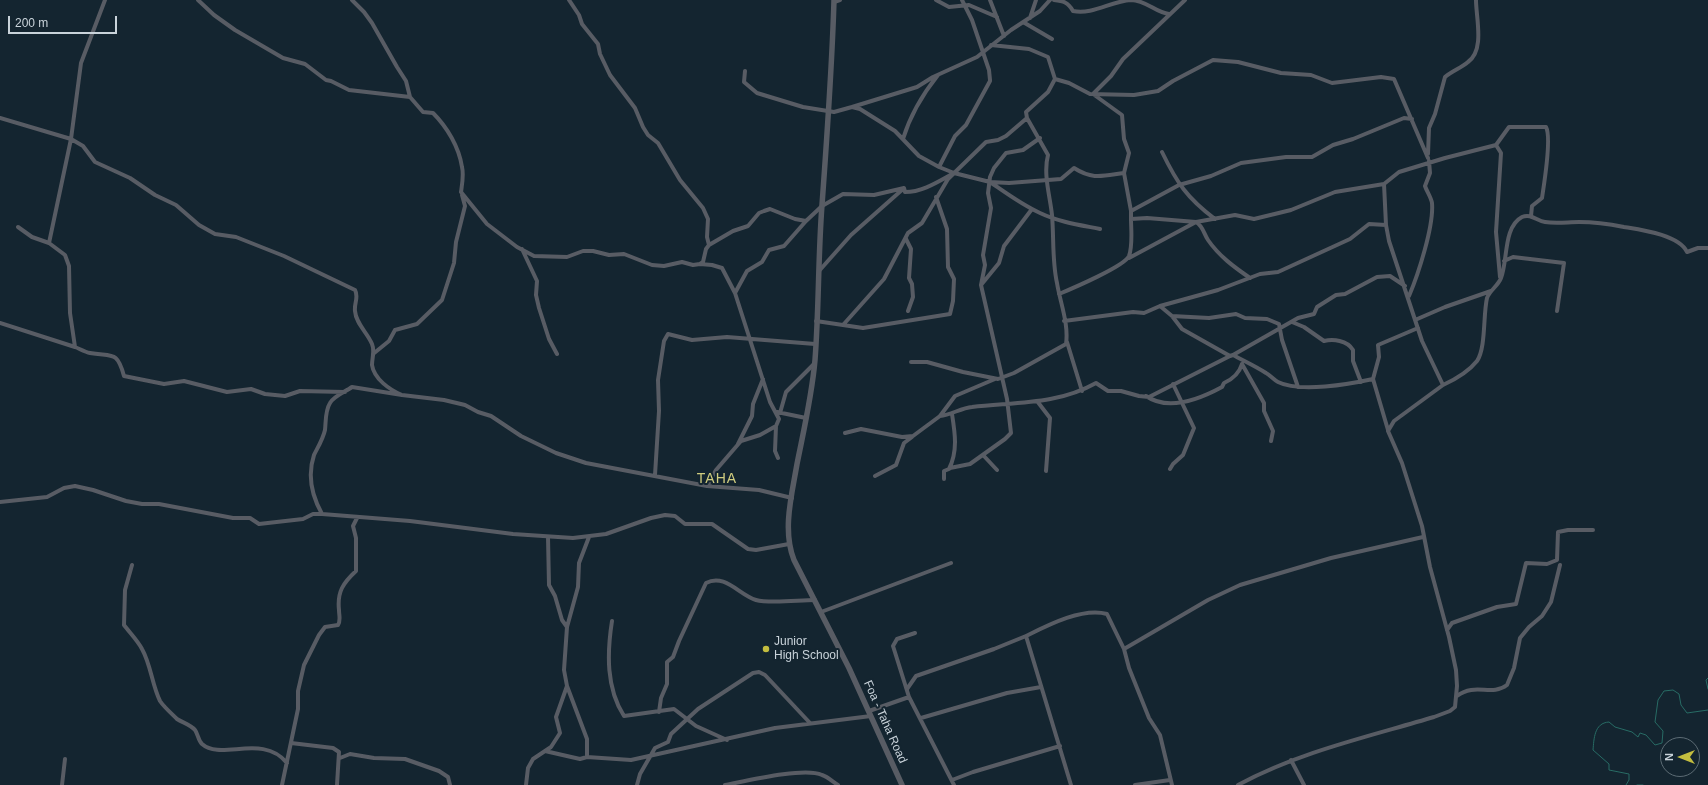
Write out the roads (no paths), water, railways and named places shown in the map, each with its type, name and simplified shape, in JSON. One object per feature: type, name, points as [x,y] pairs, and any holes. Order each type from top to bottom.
[{"type":"street","points":[[49,243],[71,139],[81,63],[105,0]]},
{"type":"street","points":[[200,0],[214,15],[235,30],[283,58],[305,64],[326,80],[349,90],[410,97]]},
{"type":"street","points":[[352,0],[364,12],[397,68],[403,75],[410,97],[423,112],[433,112],[448,132],[458,151],[463,169],[461,192],[465,206],[456,242],[454,263],[442,300],[418,324],[395,330],[389,341],[373,354]]},
{"type":"street","points":[[568,0],[579,15],[582,24],[598,44],[600,54],[610,75],[635,108],[643,127],[658,143],[680,180],[703,208],[708,219],[707,237],[709,245]]},
{"type":"street","points":[[936,0],[949,7],[969,5],[997,17]]},
{"type":"street","points":[[939,167],[955,136],[966,125],[990,81],[989,70],[972,20],[962,0]]},
{"type":"street","points":[[990,0],[1004,36]]},
{"type":"street","points":[[1030,18],[1036,0]]},
{"type":"street","points":[[745,71],[744,82],[757,93],[803,107],[829,111],[852,107],[917,87],[938,75],[977,57],[1022,22],[1040,11],[1050,0]]},
{"type":"street","points":[[1054,0],[1064,1],[1069,4],[1073,10],[1081,12],[1130,0],[1142,1],[1153,8],[1170,14]]},
{"type":"street","points":[[1093,94],[1111,76],[1123,59],[1185,0]]},
{"type":"street","points":[[1428,158],[1429,128],[1435,114],[1445,77],[1470,62],[1476,54],[1478,40],[1476,0]]},
{"type":"street","name":"Foa - Taha Road","points":[[836,1],[818,272],[815,363],[792,498],[790,544],[794,560],[849,668],[902,785]]},
{"type":"street","points":[[1022,22],[1052,39]]},
{"type":"street","points":[[992,45],[1030,49],[1048,57],[1054,79],[1048,92],[1026,112],[1027,118],[1040,138],[1048,155],[1046,162],[1047,180],[1052,217],[1054,259],[1059,294],[1066,340],[1082,391]]},
{"type":"street","points":[[1093,94],[1134,95],[1158,91],[1173,81],[1213,60],[1238,62],[1281,73],[1311,75],[1332,83],[1381,76],[1394,79],[1430,163],[1430,173],[1425,186],[1432,203],[1430,228],[1416,281],[1409,297]]},
{"type":"street","points":[[903,139],[909,120],[926,89],[938,75]]},
{"type":"street","points":[[1054,79],[1069,83],[1093,94],[1122,115],[1124,138],[1129,153],[1124,173],[1131,211],[1131,249],[1129,258]]},
{"type":"street","points":[[852,107],[860,109],[895,131],[920,156],[939,167],[954,173],[990,182],[1006,183],[1061,179],[1074,168],[1086,176],[1094,177],[1124,173]]},
{"type":"street","points":[[0,118],[71,139],[82,146],[95,162],[130,178],[155,195],[176,205],[199,225],[215,234],[236,237],[270,250],[355,290],[357,297],[355,310],[363,330],[372,345],[372,364],[377,377],[392,391],[402,395]]},
{"type":"street","points":[[844,326],[884,280],[908,233],[922,223],[948,179],[986,142],[998,140],[1006,136],[1027,118]]},
{"type":"street","points":[[1131,211],[1179,185],[1211,176],[1241,163],[1286,157],[1312,157],[1333,145],[1353,139],[1404,118],[1412,119]]},
{"type":"street","points":[[1131,219],[1147,218],[1196,222],[1235,215],[1254,219],[1291,210],[1335,192],[1384,184],[1399,172],[1496,145],[1509,127],[1546,127],[1548,132],[1542,198],[1532,206],[1530,216]]},
{"type":"street","points":[[944,478],[944,471],[950,468],[970,464],[1011,432],[1002,378],[981,285],[985,264],[983,255],[991,208],[988,193],[994,168],[1006,153],[1023,150],[1040,138]]},
{"type":"street","points":[[1496,145],[1502,153],[1496,232],[1500,279]]},
{"type":"street","points":[[1162,152],[1179,185],[1195,204],[1215,219]]},
{"type":"street","points":[[904,188],[905,192],[912,192],[927,188],[954,173]]},
{"type":"street","points":[[990,182],[1032,209],[1052,217],[1100,229]]},
{"type":"street","points":[[1384,184],[1386,225],[1390,241],[1409,297],[1415,320],[1443,385]]},
{"type":"street","points":[[735,293],[747,271],[762,262],[769,250],[784,246],[806,221],[822,206],[843,194],[874,195],[904,188]]},
{"type":"street","points":[[818,272],[851,235],[904,188]]},
{"type":"street","points":[[461,192],[487,224],[534,256],[567,257],[583,251],[592,251],[608,255],[624,254],[652,264],[664,266],[682,262],[693,265],[712,265],[722,268],[735,293],[770,402],[778,412],[806,418]]},
{"type":"street","points":[[816,321],[844,326],[869,328],[950,314],[953,301],[954,279],[948,267],[947,229],[936,197]]},
{"type":"street","points":[[700,264],[703,262],[706,249],[709,245],[733,231],[748,226],[759,213],[770,209],[795,219],[806,221]]},
{"type":"street","points":[[981,285],[999,263],[1004,246],[1032,209]]},
{"type":"street","points":[[1388,431],[1394,421],[1443,385],[1456,378],[1477,361],[1483,345],[1483,325],[1488,296],[1500,279],[1505,251],[1514,223],[1522,217],[1530,216],[1545,222],[1607,224],[1640,230],[1667,236],[1685,246],[1687,252],[1698,248],[1708,248]]},
{"type":"street","points":[[1059,294],[1119,266],[1129,258],[1196,222]]},
{"type":"street","points":[[1196,222],[1200,225],[1208,239],[1227,261],[1250,278]]},
{"type":"street","points":[[1064,321],[1133,312],[1144,313],[1160,306],[1177,303],[1260,274],[1278,272],[1294,266],[1350,239],[1369,224],[1386,225]]},
{"type":"street","points":[[18,227],[32,237],[49,243],[65,255],[69,266],[70,313],[75,347]]},
{"type":"street","points":[[906,239],[911,249],[909,278],[912,284],[913,297],[908,311]]},
{"type":"street","points":[[522,249],[536,281],[536,295],[539,308],[549,339],[557,354]]},
{"type":"street","points":[[1504,261],[1513,257],[1564,263],[1557,311]]},
{"type":"street","points":[[940,416],[952,414],[970,407],[1007,404],[1017,405],[1060,398],[1082,391],[1096,383],[1108,391],[1121,391],[1149,397],[1232,356],[1280,330],[1298,318],[1314,314],[1317,307],[1336,295],[1345,294],[1377,277],[1390,276],[1405,286]]},
{"type":"street","points":[[1415,320],[1445,307],[1491,291]]},
{"type":"street","points":[[1160,306],[1172,316],[1182,330],[1242,362],[1267,373],[1278,382],[1298,387],[1324,388],[1373,379]]},
{"type":"street","points":[[1172,316],[1209,318],[1236,314],[1245,318],[1267,319],[1278,324],[1298,387]]},
{"type":"street","points":[[1292,322],[1304,327],[1324,341],[1331,339],[1347,342],[1353,350],[1352,361],[1361,382]]},
{"type":"street","points":[[0,323],[75,347],[88,353],[112,354],[118,359],[124,376],[150,382],[164,384],[184,381],[219,391],[227,392],[251,389],[265,394],[285,396],[300,391],[345,392]]},
{"type":"street","points":[[1238,785],[1291,760],[1352,740],[1440,715],[1453,709],[1457,696],[1456,670],[1423,537],[1422,526],[1388,431],[1373,379],[1379,357],[1378,345],[1418,328]]},
{"type":"street","points":[[655,475],[659,411],[658,380],[664,341],[668,334],[692,340],[727,337],[815,344]]},
{"type":"street","points":[[875,476],[896,465],[904,443],[940,416],[955,396],[995,379],[1002,378],[1063,346],[1066,340]]},
{"type":"street","points":[[911,362],[927,362],[995,379]]},
{"type":"street","points":[[1146,396],[1153,401],[1163,404],[1180,403],[1197,399],[1222,387],[1224,383],[1232,380],[1239,372],[1242,362]]},
{"type":"street","points":[[1242,362],[1264,403],[1264,411],[1273,430],[1271,441]]},
{"type":"street","points":[[778,458],[775,451],[776,426],[779,419],[778,412],[786,392],[815,363]]},
{"type":"street","points":[[707,486],[716,470],[738,444],[752,416],[753,404],[763,379]]},
{"type":"street","points":[[1170,469],[1173,464],[1184,456],[1194,428],[1180,403],[1173,384]]},
{"type":"street","points":[[322,514],[316,504],[311,485],[310,477],[312,462],[322,439],[329,404],[333,399],[352,387],[444,400],[465,405],[478,412],[491,416],[521,436],[556,453],[586,463],[707,486],[759,490],[792,498]]},
{"type":"street","points":[[1036,401],[1050,418],[1046,471]]},
{"type":"street","points":[[950,468],[956,439],[952,414]]},
{"type":"street","points":[[738,444],[776,426]]},
{"type":"street","points":[[845,433],[861,429],[902,437],[913,436]]},
{"type":"street","points":[[983,455],[997,470]]},
{"type":"street","points":[[0,502],[47,497],[64,488],[75,486],[93,490],[126,502],[159,504],[233,518],[250,518],[259,524],[303,519],[313,514],[322,514],[357,518],[410,521],[548,537],[589,538],[665,515],[675,516],[685,524],[712,524],[748,549],[756,550],[790,544]]},
{"type":"street","points":[[282,785],[291,743],[304,665],[319,635],[325,627],[338,625],[341,621],[338,596],[343,584],[356,571],[356,538],[353,526],[357,518]]},
{"type":"street","points":[[1447,630],[1452,623],[1497,607],[1516,604],[1526,563],[1547,564],[1557,560],[1558,532],[1568,530],[1593,530]]},
{"type":"street","points":[[548,537],[550,585],[562,620],[567,627]]},
{"type":"street","points":[[1124,649],[1208,600],[1240,585],[1331,558],[1423,537]]},
{"type":"street","points":[[586,757],[586,739],[567,686],[564,670],[567,627],[578,587],[578,563],[589,538]]},
{"type":"street","points":[[821,612],[951,563]]},
{"type":"street","points":[[132,565],[125,590],[124,625],[142,649],[161,702],[178,719],[192,728],[200,743],[205,746],[221,750],[236,748],[263,749],[280,754],[287,763]]},
{"type":"street","points":[[1457,696],[1468,690],[1496,690],[1507,685],[1514,668],[1520,638],[1529,627],[1542,616],[1549,606],[1560,565]]},
{"type":"street","points":[[658,712],[661,698],[667,684],[667,662],[673,657],[706,583],[717,580],[724,582],[756,600],[815,600]]},
{"type":"street","points":[[907,689],[916,676],[994,649],[1026,636],[1049,624],[1096,611],[1107,614],[1124,649],[1135,685],[1149,718],[1160,735],[1167,758],[1171,783],[1135,785]]},
{"type":"street","points":[[612,621],[608,654],[610,674],[617,706],[624,716],[674,709],[686,720],[696,726],[727,740]]},
{"type":"street","points":[[914,633],[897,639],[893,646],[909,697],[953,783],[973,772],[1060,746]]},
{"type":"street","points":[[1026,636],[1071,785]]},
{"type":"street","points":[[637,785],[640,774],[655,748],[668,742],[671,734],[698,709],[712,701],[745,677],[759,672],[765,675],[810,723]]},
{"type":"street","points":[[526,785],[528,768],[533,759],[551,747],[560,733],[556,717],[567,686]]},
{"type":"street","points":[[921,718],[1007,693],[1041,687]]},
{"type":"street","points":[[546,751],[580,759],[586,757],[631,760],[727,740],[775,728],[870,714],[909,697]]},
{"type":"street","points":[[291,743],[336,749],[339,752],[340,758],[337,785]]},
{"type":"street","points":[[340,758],[350,754],[374,758],[405,759],[448,777],[450,785]]},
{"type":"street","points":[[62,785],[65,759]]},
{"type":"street","points":[[1291,760],[1304,785]]},
{"type":"street","points":[[725,785],[788,774],[811,773],[822,774],[838,785]]},
{"type":"waterway","points":[[1708,678],[1706,680],[1708,689]]},
{"type":"waterway","points":[[1626,785],[1629,780],[1629,774],[1609,770],[1609,764],[1593,750],[1596,732],[1600,725],[1609,722],[1615,727],[1632,732],[1638,737],[1640,733],[1646,735],[1655,745],[1662,743],[1663,731],[1655,722],[1658,700],[1664,691],[1673,690],[1679,694],[1681,705],[1687,713],[1708,710]]},
{"type":"waterway","points":[[1637,785],[1643,785]]},
{"type":"place","name":"Junior High School","points":[[766,649]]},
{"type":"district","name":"TAHA","points":[[717,479]]}]
